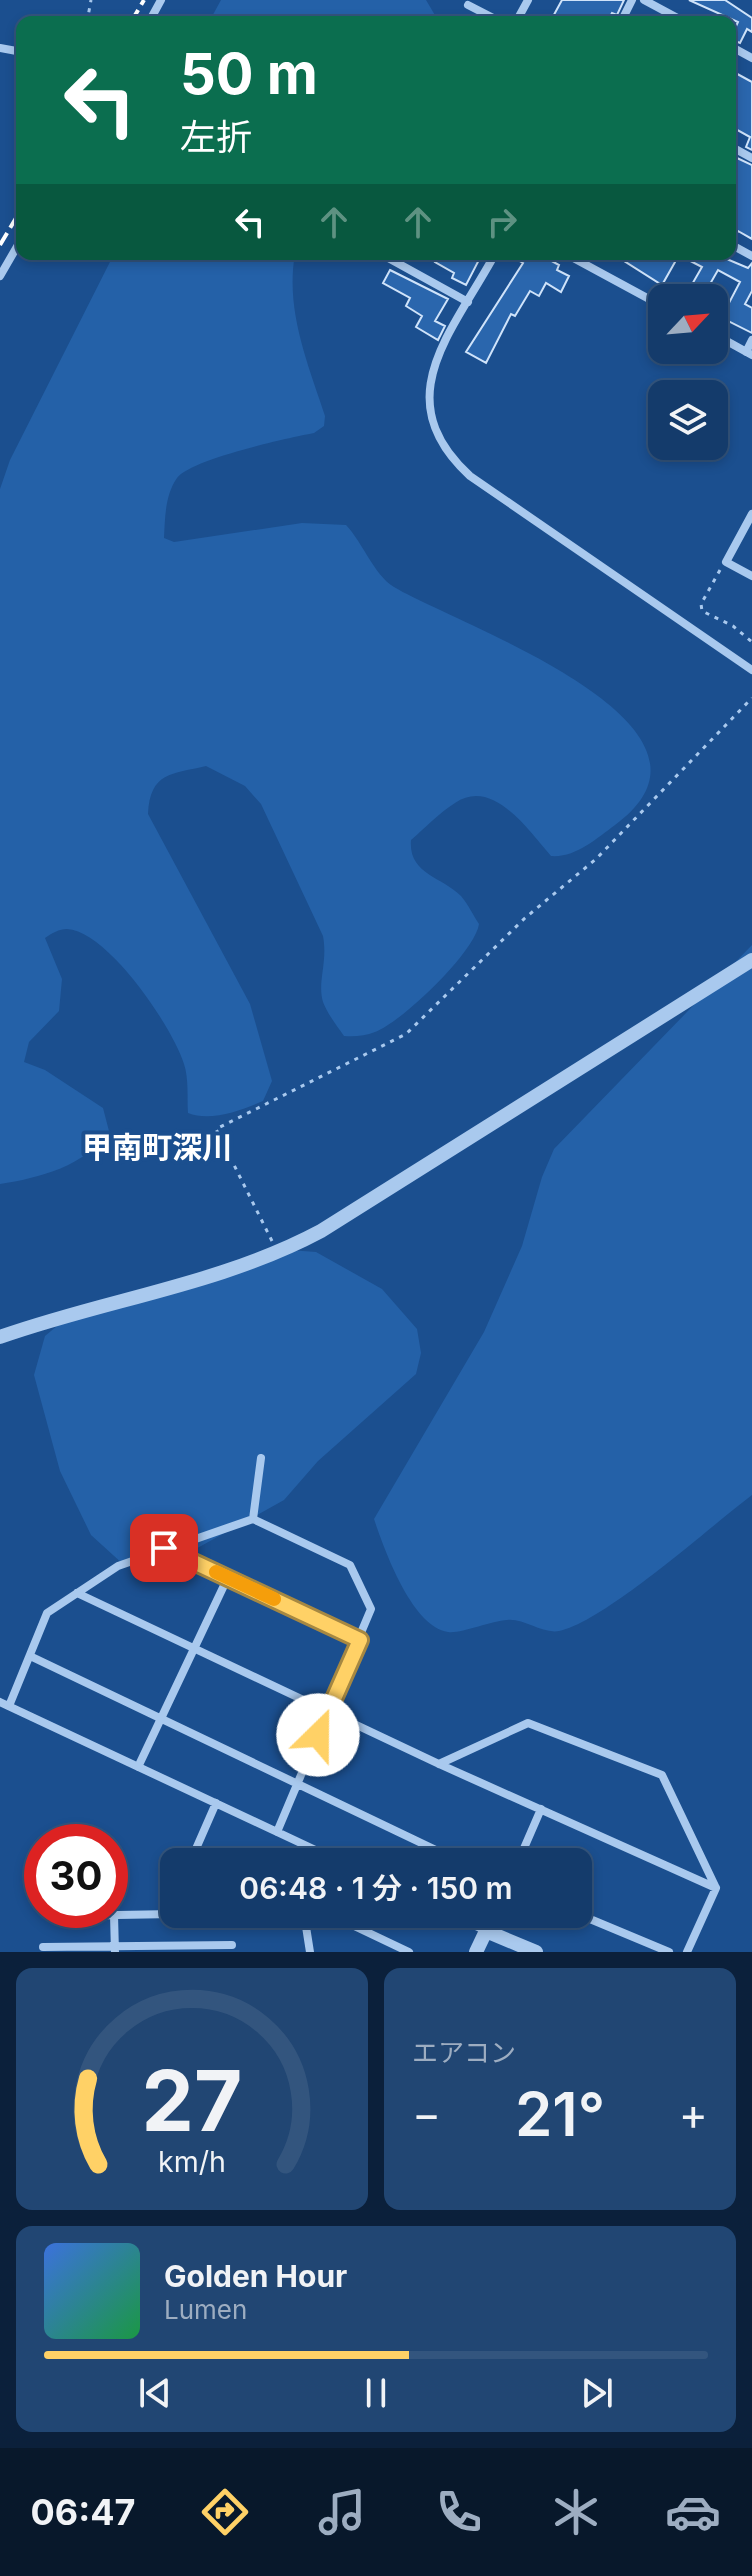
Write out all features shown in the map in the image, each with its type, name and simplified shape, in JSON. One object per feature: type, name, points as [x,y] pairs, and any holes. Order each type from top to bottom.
[{"type":"street","points":[[644,0],[674,16]]},
{"type":"street","points":[[468,5],[489,16]]},
{"type":"street","points":[[0,276],[16,248]]},
{"type":"street","points":[[392,260],[468,302]]},
{"type":"street","points":[[492,260],[435,361],[430,379],[430,412],[439,443],[470,476],[752,670]]},
{"type":"street","points":[[577,260],[648,298]]},
{"type":"street","points":[[728,342],[749,353],[752,340]]},
{"type":"street","points":[[752,514],[726,562],[752,576]]},
{"type":"street","points":[[0,1337],[189,1285],[278,1254],[321,1231],[752,960]]},
{"type":"street","points":[[253,1519],[261,1458]]},
{"type":"street","points":[[277,1832],[371,1609],[350,1565],[253,1519],[118,1566],[47,1613],[30,1656],[4,1704],[216,1803],[277,1832],[311,1848]]},
{"type":"street","points":[[164,1548],[360,1640]]},
{"type":"street","points":[[138,1767],[228,1577]]},
{"type":"street","points":[[77,1593],[439,1764],[716,1888]]},
{"type":"street","points":[[30,1656],[432,1848]]},
{"type":"street","points":[[439,1764],[528,1723],[662,1775],[716,1888],[687,1952]]},
{"type":"street","points":[[196,1848],[216,1803]]},
{"type":"street","points":[[524,1848],[541,1809]]},
{"type":"street","points":[[128,1915],[160,1914]]},
{"type":"street","points":[[592,1920],[669,1952]]},
{"type":"street","points":[[114,1928],[115,1949]]},
{"type":"street","points":[[306,1928],[310,1952]]},
{"type":"street","points":[[358,1928],[409,1952]]},
{"type":"street","points":[[480,1928],[536,1952]]},
{"type":"street","points":[[476,1952],[487,1928]]},
{"type":"street","points":[[43,1947],[115,1949],[232,1945]]},
{"type":"path","points":[[726,562],[701,604],[702,611],[733,626],[752,642]]},
{"type":"path","points":[[278,1254],[216,1129],[406,1034],[525,918],[596,859],[752,698]]},
{"type":"shaded area","points":[[221,0],[426,0],[435,16],[212,16]]},
{"type":"shaded area","points":[[111,260],[294,260],[293,296],[296,316],[305,357],[325,416],[324,426],[314,433],[241,450],[186,471],[177,478],[170,492],[164,538],[174,542],[302,523],[346,525],[380,575],[394,587],[526,652],[578,682],[621,715],[647,751],[647,788],[615,825],[585,846],[560,856],[551,856],[509,810],[483,797],[469,797],[438,816],[411,840],[412,851],[420,868],[464,899],[479,924],[474,936],[436,985],[402,1015],[375,1032],[344,1036],[321,994],[323,936],[261,804],[245,786],[206,766],[165,777],[153,790],[148,814],[250,1004],[272,1081],[263,1101],[246,1108],[216,1116],[188,1113],[184,1064],[153,1006],[119,963],[101,946],[83,934],[67,929],[58,931],[45,938],[62,979],[59,1011],[29,1042],[24,1062],[45,1070],[103,1108],[109,1131],[75,1162],[46,1174],[0,1184],[0,489],[10,460]]},
{"type":"shaded area","points":[[752,945],[752,1495],[629,1592],[579,1624],[559,1631],[513,1620],[453,1632],[435,1627],[411,1602],[401,1585],[374,1519],[484,1332],[522,1246],[542,1177],[554,1149]]},
{"type":"shaded area","points":[[289,1250],[316,1252],[382,1289],[417,1329],[421,1353],[416,1374],[318,1461],[284,1500],[192,1551],[157,1564],[124,1565],[91,1535],[60,1471],[34,1375],[45,1336],[75,1311]]},
{"type":"building","points":[[562,0],[624,0],[617,15],[553,16]]},
{"type":"building","points":[[689,0],[725,0],[752,18],[752,32],[747,29],[740,43],[736,41],[736,16],[725,16]]},
{"type":"building","points":[[736,73],[752,82],[752,150],[746,147],[750,137],[736,129]]},
{"type":"building","points":[[736,160],[752,165],[752,239],[738,231],[736,234]]},
{"type":"building","points":[[479,260],[466,285],[452,278],[454,273],[435,262]]},
{"type":"building","points":[[518,260],[550,260],[559,265],[557,270],[569,276],[561,292],[546,283],[539,296],[530,291],[515,316],[511,314],[486,363],[466,352],[523,263]]},
{"type":"building","points":[[622,260],[676,260],[660,284]]},
{"type":"building","points":[[689,260],[729,260],[748,268],[752,263],[752,291],[745,304],[752,308],[752,333],[728,321],[728,302],[740,282],[718,270],[710,284],[692,284],[702,267]]},
{"type":"building","points":[[390,270],[448,299],[435,321],[445,326],[438,340],[416,327],[422,316],[406,306],[410,298],[383,283]]},
{"type":"railway","points":[[135,16],[144,0]]},
{"type":"railway","points":[[0,245],[16,218]]},
{"type":"slow traffic","points":[[216,1572],[274,1599]]},
{"type":"district","name":"甲南町深川","points":[[157,1147]]},
{"type":"route","points":[[164,1548],[360,1640],[318,1735]]}]
